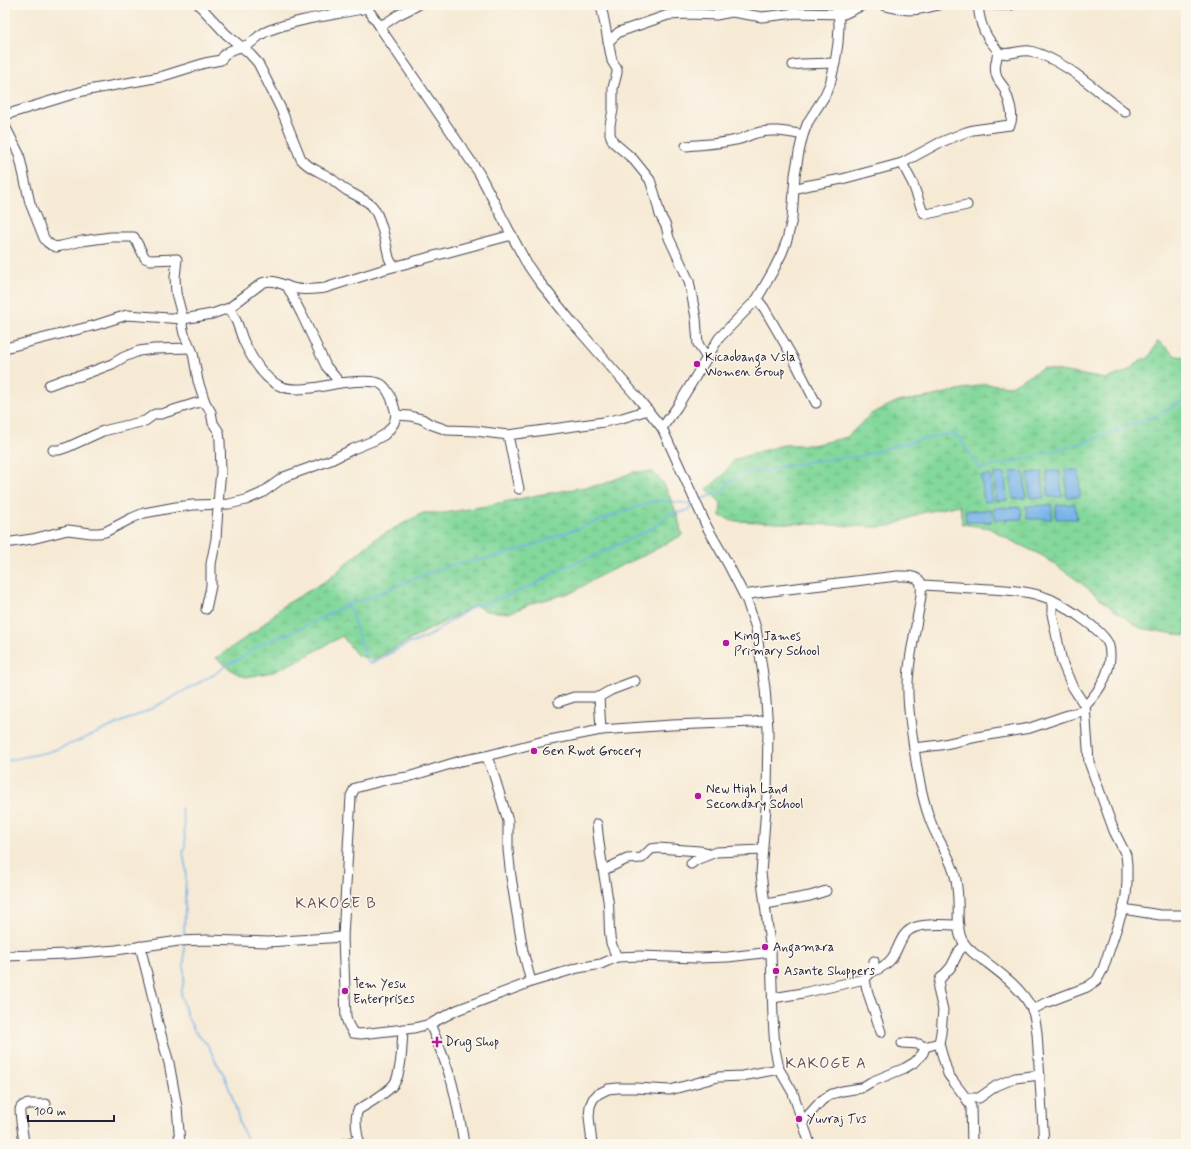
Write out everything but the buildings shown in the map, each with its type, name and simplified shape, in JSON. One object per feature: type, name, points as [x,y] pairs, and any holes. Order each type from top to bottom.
[{"type":"street","points":[[200,5],[226,34],[249,53],[258,63],[281,109],[301,159],[305,164],[309,168],[334,180],[372,205],[378,217],[389,258],[395,266]]},
{"type":"street","points":[[379,25],[386,23],[418,5]]},
{"type":"street","points":[[601,5],[612,61],[617,69],[613,88],[613,110],[610,125],[612,142],[630,156],[650,180],[660,215],[689,281],[696,318],[698,344],[707,358]]},
{"type":"street","points":[[608,42],[619,32],[668,16],[689,14],[716,15],[732,12],[762,17],[838,9],[844,14],[862,5]]},
{"type":"street","points":[[886,5],[904,10],[913,10],[938,5]]},
{"type":"street","points":[[978,5],[982,25],[998,52],[1006,54],[1028,51],[1052,60],[1069,69],[1125,112]]},
{"type":"street","points":[[995,5],[1011,5]]},
{"type":"street","points":[[5,115],[83,90],[160,77],[205,63],[221,60],[223,56],[229,52],[248,45],[261,34],[271,30],[366,6],[382,32],[479,173],[527,264],[538,280],[662,428],[707,527],[744,595],[756,628],[765,688],[768,762],[761,873],[772,952],[775,1049],[779,1069],[793,1093],[810,1144]]},
{"type":"street","points":[[662,428],[677,407],[719,338],[757,299],[773,272],[787,240],[792,219],[794,189],[803,135],[808,122],[824,97],[830,84],[835,63],[839,26],[838,9]]},
{"type":"street","points":[[794,189],[842,179],[902,162],[939,143],[966,132],[1010,125],[1012,119],[1010,106],[1003,87],[997,79],[996,74],[995,61],[998,52]]},
{"type":"street","points":[[793,66],[801,64],[835,63]]},
{"type":"street","points":[[5,126],[19,154],[30,203],[47,242],[56,247],[82,241],[111,237],[134,237],[145,258],[150,260],[177,259],[175,277],[176,293],[183,319],[182,325],[184,334],[193,353],[198,381],[205,402],[211,412],[213,423],[219,432],[220,441],[221,472],[216,539],[211,564],[211,586],[206,610]]},
{"type":"street","points":[[686,146],[735,141],[763,132],[774,131],[803,135]]},
{"type":"street","points":[[902,162],[913,184],[924,213],[927,214],[967,205]]},
{"type":"street","points":[[5,348],[96,325],[127,315],[183,319],[212,314],[229,308],[262,282],[268,280],[275,281],[294,289],[325,288],[395,266],[512,235]]},
{"type":"street","points":[[287,286],[326,366],[340,383]]},
{"type":"street","points":[[757,299],[764,308],[792,356],[816,402]]},
{"type":"street","points":[[5,543],[32,539],[68,530],[91,534],[105,532],[144,513],[176,507],[229,504],[246,500],[262,493],[284,477],[331,460],[353,449],[368,444],[384,435],[389,430],[394,423],[396,414],[394,405],[386,389],[380,384],[363,382],[340,383],[299,389],[279,386],[266,376],[252,357],[229,308]]},
{"type":"street","points":[[49,385],[80,376],[138,352],[154,349],[191,348]]},
{"type":"street","points":[[53,450],[68,447],[103,431],[145,420],[155,414],[161,414],[196,403],[205,402]]},
{"type":"street","points":[[396,414],[422,419],[430,424],[447,430],[476,431],[508,435],[622,418],[648,410]]},
{"type":"street","points":[[508,435],[519,489]]},
{"type":"street","points":[[744,595],[897,576],[913,577],[918,580],[921,585],[908,686],[909,714],[918,773],[926,808],[933,827],[954,872],[961,938],[969,950],[1017,988],[1032,1010],[1037,1033],[1044,1144]]},
{"type":"street","points":[[914,748],[940,745],[1030,728],[1085,708],[1102,684],[1109,668],[1110,656],[1109,645],[1102,636],[1090,625],[1065,607],[1052,600],[1025,592],[921,585]]},
{"type":"street","points":[[1032,1010],[1045,1003],[1087,987],[1097,980],[1103,969],[1123,909],[1127,881],[1127,859],[1123,847],[1114,831],[1089,762],[1085,708],[1072,686],[1062,662],[1052,614],[1052,600]]},
{"type":"street","points":[[559,702],[574,697],[599,697],[610,690],[635,681]]},
{"type":"street","points":[[599,697],[601,730]]},
{"type":"street","points":[[767,720],[754,722],[671,725],[601,730],[540,742],[460,761],[408,777],[385,780],[355,788],[351,796],[343,937],[346,1018],[353,1033],[361,1034],[414,1028],[430,1024],[457,1010],[531,982],[578,968],[601,964],[617,957],[640,956],[697,958],[728,957],[772,952]]},
{"type":"street","points":[[486,756],[492,769],[508,821],[508,850],[511,877],[531,982]]},
{"type":"street","points":[[597,824],[599,848],[604,870],[608,903],[610,934],[617,957]]},
{"type":"street","points":[[604,870],[627,859],[642,858],[651,849],[658,848],[699,851],[705,852],[708,855]]},
{"type":"street","points":[[691,864],[696,860],[716,852],[762,850]]},
{"type":"street","points":[[766,904],[810,896],[826,891]]},
{"type":"street","points":[[1123,909],[1160,915],[1186,914]]},
{"type":"street","points":[[773,998],[803,993],[869,976],[892,958],[902,936],[908,930],[924,925],[959,925]]},
{"type":"street","points":[[5,956],[68,954],[116,950],[188,940],[268,942],[343,937]]},
{"type":"street","points":[[965,945],[951,966],[942,975],[939,982],[943,1010],[939,1043],[948,1074],[971,1107],[972,1144]]},
{"type":"street","points":[[140,946],[158,1024],[169,1063],[177,1107],[180,1144]]},
{"type":"street","points":[[874,961],[869,976],[867,990],[881,1032]]},
{"type":"street","points":[[430,1024],[444,1060],[455,1095],[464,1144]]},
{"type":"street","points":[[344,1144],[359,1142],[355,1119],[358,1110],[393,1086],[399,1070],[403,1029]]},
{"type":"street","points":[[902,1043],[919,1044],[925,1047],[939,1043]]},
{"type":"street","points":[[803,1121],[822,1100],[832,1094],[861,1088],[871,1082],[904,1068],[915,1062],[923,1053],[925,1047]]},
{"type":"street","points":[[592,1144],[590,1106],[593,1099],[598,1094],[608,1089],[636,1088],[670,1090],[718,1077],[742,1076],[779,1069]]},
{"type":"street","points":[[971,1107],[979,1098],[996,1086],[1015,1078],[1040,1075]]},
{"type":"street","points":[[966,1098],[979,1098]]},
{"type":"street","points":[[24,1144],[19,1114],[20,1109],[27,1105],[46,1104]]},
{"type":"green space","points":[[1158,341],[1176,356],[1186,357],[1186,636],[1140,628],[1043,556],[989,528],[962,524],[960,505],[921,513],[891,526],[878,527],[735,521],[720,516],[721,503],[707,489],[723,475],[734,460],[784,445],[813,445],[847,437],[871,414],[896,402],[929,397],[985,384],[1011,386],[1043,368],[1106,379],[1126,372],[1143,359],[1148,359]]},
{"type":"green space","points":[[633,472],[653,472],[664,484],[677,514],[682,535],[645,555],[603,574],[573,592],[533,603],[509,613],[486,611],[475,605],[373,660],[357,655],[342,636],[301,659],[273,672],[246,677],[234,672],[216,658],[257,630],[283,606],[329,579],[376,538],[423,513],[445,513],[604,484]]},
{"type":"water","points":[[1065,470],[1079,470],[1080,497],[1067,497]]},
{"type":"water","points":[[1023,471],[1026,498],[1013,499],[1010,472]]},
{"type":"water","points":[[1047,471],[1060,471],[1062,497],[1048,497]]},
{"type":"water","points":[[1042,472],[1044,498],[1030,498],[1028,473]]},
{"type":"water","points":[[1005,473],[1007,500],[996,501],[994,474]]},
{"type":"water","points":[[990,475],[992,501],[984,502],[981,476]]},
{"type":"water","points":[[1075,504],[1077,519],[1056,519],[1056,505]]},
{"type":"water","points":[[1052,505],[1052,519],[1027,519],[1026,506]]},
{"type":"water","points":[[1021,507],[1022,519],[995,520],[994,508]]},
{"type":"water","points":[[992,510],[991,522],[966,522],[965,511]]},
{"type":"waterway","points":[[699,500],[721,492],[725,489],[728,483],[742,473],[760,471],[765,472],[774,468],[788,465],[863,456],[894,446],[950,433],[960,438],[979,469],[1020,460],[1083,443],[1158,415],[1186,399]]},
{"type":"waterway","points":[[348,604],[365,599],[426,574],[459,563],[492,558],[528,547],[656,500],[692,504]]},
{"type":"waterway","points":[[5,761],[48,752],[76,742],[149,710],[215,674],[231,662],[238,660],[263,643],[300,629],[348,604],[367,661],[370,664],[409,643],[413,643],[436,632],[474,606],[491,602],[534,585],[559,569],[597,555],[652,528],[663,521],[668,514],[688,510],[693,505]]},
{"type":"waterway","points":[[181,808],[184,822],[185,846],[183,852],[186,870],[184,937]]},
{"type":"waterway","points":[[184,945],[184,979],[181,995],[187,1016],[195,1032],[208,1045],[224,1075],[241,1127],[249,1144]]},
{"type":"place","name":"Kicaobanga Vsla Women Group","points":[[697,364]]},
{"type":"place","name":"King James Primary School","points":[[726,643]]},
{"type":"place","name":"Gen Rwot Grocery","points":[[534,751]]},
{"type":"place","name":"New High Land Secondary School","points":[[698,796]]},
{"type":"place","name":"Angamara","points":[[765,947]]},
{"type":"place","name":"Asante Shoppers","points":[[776,971]]},
{"type":"place","name":"Tem Yesu Enterprises","points":[[345,991]]},
{"type":"place","name":"Drug Shop","points":[[437,1042]]},
{"type":"place","name":"Yuvraj Tvs","points":[[799,1119]]},
{"type":"district","name":"KAKOGE B","points":[[336,904]]},
{"type":"district","name":"KAKOGE A","points":[[826,1064]]}]
